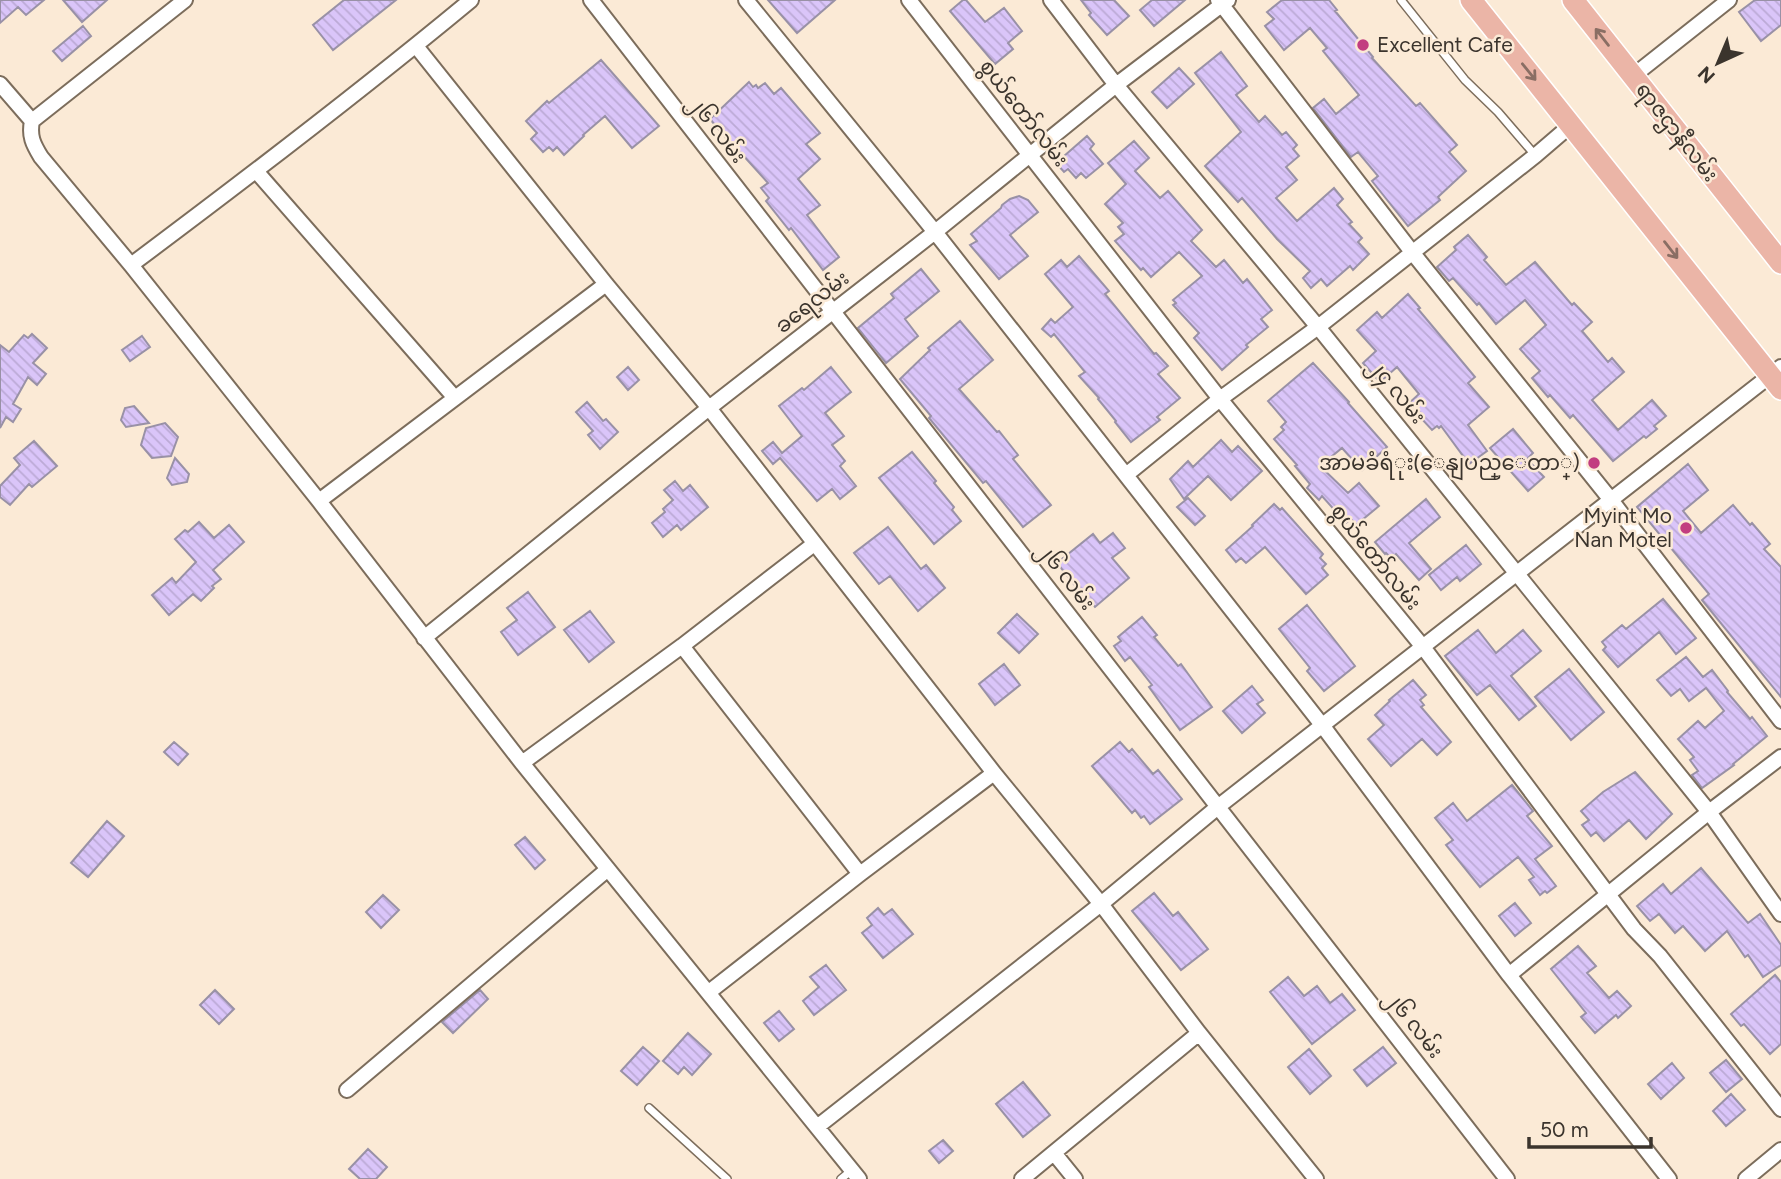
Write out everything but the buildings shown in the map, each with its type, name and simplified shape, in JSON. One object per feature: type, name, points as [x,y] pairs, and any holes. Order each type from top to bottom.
[{"type":"main road","points":[[1471,0],[1777,377]]},
{"type":"main road","name":"ရာဇဌာနီလမ်း","points":[[1573,0],[1781,263]]},
{"type":"street","points":[[185,0],[32,121],[32,142],[41,157],[131,265],[319,502],[522,764],[817,1128],[851,1176]]},
{"type":"street","points":[[131,265],[256,171],[471,0]]},
{"type":"street","name":"၂၆ လမ်း","points":[[591,0],[1507,1179]]},
{"type":"street","points":[[746,0],[935,232],[1322,725],[1508,975],[1669,1179]]},
{"type":"street","name":"စွယ်တော်လမ်း","points":[[909,0],[1220,398],[1423,647],[1634,929],[1660,956],[1781,1109]]},
{"type":"street","name":"၂၄ လမ်း","points":[[1051,0],[1116,85],[1318,327],[1709,813],[1781,914]]},
{"type":"street","points":[[1633,76],[1729,0]]},
{"type":"street","points":[[1223,2],[1412,252],[1611,500],[1781,721]]},
{"type":"street","name":"ခရေလမ်း","points":[[424,638],[709,408],[833,313],[1223,2]]},
{"type":"street","points":[[416,46],[709,408],[994,773],[1101,904],[1199,1033],[1317,1179]]},
{"type":"street","points":[[0,84],[32,121]]},
{"type":"street","points":[[1126,475],[1220,398],[1318,327],[1571,125]]},
{"type":"street","points":[[256,171],[454,398]]},
{"type":"street","points":[[319,502],[606,284]]},
{"type":"street","points":[[817,1128],[1322,725],[1611,500],[1777,377]]},
{"type":"street","points":[[522,764],[814,544]]},
{"type":"street","points":[[682,646],[860,874]]},
{"type":"street","points":[[1508,975],[1781,757]]},
{"type":"street","points":[[709,992],[994,773]]},
{"type":"street","points":[[347,1090],[608,869]]},
{"type":"street","points":[[1022,1179],[1199,1033]]},
{"type":"street","points":[[1746,1179],[1781,1150]]},
{"type":"street","points":[[1054,1153],[1075,1179]]},
{"type":"lane","points":[[1401,0],[1465,80],[1536,155]]},
{"type":"lane","points":[[649,1108],[727,1179]]},
{"type":"place","name":"Excellent Cafe","points":[[1363,45]]},
{"type":"place","name":"အာမခံရံုး(ေနျပည္ေတာ္)","points":[[1594,463]]},
{"type":"place","name":"Myint Mo Nan Motel","points":[[1686,528]]}]
